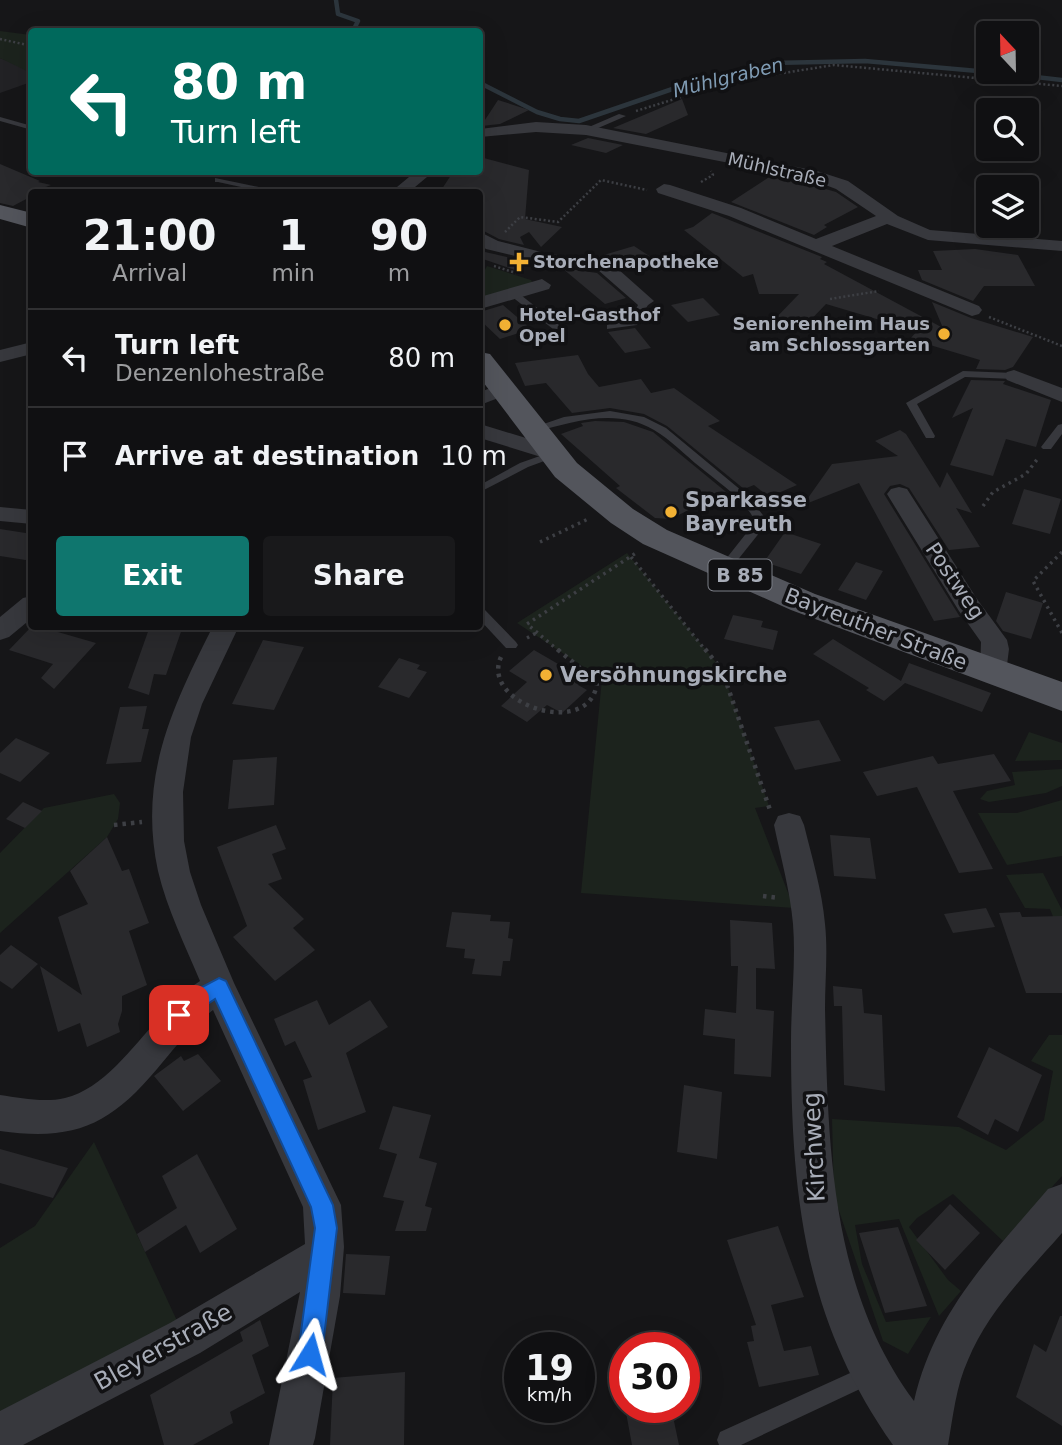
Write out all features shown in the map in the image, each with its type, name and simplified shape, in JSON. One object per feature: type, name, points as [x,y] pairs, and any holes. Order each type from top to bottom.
[{"type":"main road","points":[[0,212],[28,220]]},
{"type":"main road","name":"Bayreuther Straße","points":[[483,368],[492,394],[544,442],[585,488],[655,537],[815,607],[1062,697]]},
{"type":"street","name":"Mühlstraße","points":[[483,133],[536,127],[586,130],[811,174],[843,186],[886,218],[908,230],[928,235],[1062,247]]},
{"type":"street","points":[[410,189],[422,175]]},
{"type":"street","points":[[664,190],[682,194],[818,245],[972,310]]},
{"type":"street","points":[[818,245],[886,218]]},
{"type":"street","points":[[486,241],[549,259],[603,265],[645,301]]},
{"type":"street","points":[[483,302],[541,285]]},
{"type":"street","points":[[0,356],[28,349]]},
{"type":"street","points":[[1014,376],[1062,396]]},
{"type":"street","points":[[483,432],[544,442]]},
{"type":"street","name":"Postweg","points":[[899,494],[968,605],[994,640],[996,649],[993,673]]},
{"type":"street","points":[[0,514],[28,517]]},
{"type":"street","points":[[0,601],[28,603]]},
{"type":"street","points":[[0,631],[28,606]]},
{"type":"street","points":[[224,630],[182,720],[171,765],[167,820],[174,872],[219,987],[322,1205],[326,1228],[324,1255],[310,1354],[292,1443]]},
{"type":"street","name":"Kirchweg","points":[[789,825],[808,922],[812,1135],[820,1232],[844,1318],[870,1374],[919,1445]]},
{"type":"street","points":[[0,1113],[39,1118],[84,1111],[106,1097],[127,1076],[192,1003],[219,987]]},
{"type":"street","points":[[926,1445],[952,1346],[979,1303],[1062,1203]]},
{"type":"street","name":"Bleyerstraße","points":[[0,1434],[185,1338],[324,1255]]},
{"type":"lane","points":[[586,130],[622,116]]},
{"type":"lane","points":[[0,119],[28,127]]},
{"type":"lane","points":[[218,180],[259,189]]},
{"type":"lane","points":[[514,293],[555,327]]},
{"type":"lane","points":[[610,327],[634,323],[645,301]]},
{"type":"lane","points":[[930,436],[911,402],[963,374],[1014,376]]},
{"type":"lane","points":[[483,487],[524,465],[544,442],[594,414],[616,414],[639,419],[657,427],[755,510],[760,519],[758,527],[724,569]]},
{"type":"lane","points":[[1046,447],[1062,427]]},
{"type":"lane","points":[[483,616],[511,645]]},
{"type":"lane","points":[[728,1440],[870,1374]]},
{"type":"path","points":[[0,40],[28,45]]},
{"type":"path","points":[[622,116],[694,89],[798,68],[834,65],[1062,86]]},
{"type":"path","points":[[682,194],[713,175],[710,168]]},
{"type":"path","points":[[520,217],[558,222],[601,180],[640,190],[664,190]]},
{"type":"path","points":[[972,310],[1062,346]]},
{"type":"path","points":[[983,506],[993,492],[1026,474],[1046,447]]},
{"type":"path","points":[[540,542],[583,522]]},
{"type":"path","points":[[1062,552],[1032,581],[1062,633]]},
{"type":"path","points":[[538,632],[511,645],[496,663],[494,673],[500,685],[537,710],[557,714],[572,711],[592,698],[597,690],[597,682],[538,632],[527,624],[631,557],[722,670],[769,809],[789,825]]},
{"type":"shaded area","points":[[0,31],[28,35],[28,72],[0,58]]},
{"type":"shaded area","points":[[0,58],[28,70],[28,83],[0,93]]},
{"type":"shaded area","points":[[487,266],[531,280],[533,283],[483,298],[483,273]]},
{"type":"shaded area","points":[[627,553],[722,670],[769,806],[755,808],[794,908],[581,893],[602,679],[517,623]]},
{"type":"shaded area","points":[[1029,732],[1062,743],[1062,760],[1015,761]]},
{"type":"shaded area","points":[[1062,769],[1062,786],[1046,793],[989,802],[980,799],[987,791],[1015,785],[1012,772]]},
{"type":"shaded area","points":[[114,794],[120,803],[118,819],[107,837],[0,933],[0,853],[44,808]]},
{"type":"shaded area","points":[[1062,800],[1062,856],[1007,865],[978,813],[1017,813]]},
{"type":"shaded area","points":[[1043,873],[1062,910],[1062,939],[1050,909],[1025,908],[1006,875]]},
{"type":"shaded area","points":[[1049,1035],[1062,1035],[1062,1176],[1003,1241],[953,1194],[917,1218],[909,1227],[948,1280],[961,1291],[939,1316],[899,1219],[855,1225],[862,1264],[886,1322],[931,1317],[908,1354],[883,1341],[834,1196],[832,1119],[959,1127],[1006,1150],[1044,1120],[1053,1071],[1031,1061]]},
{"type":"shaded area","points":[[94,1142],[185,1338],[0,1434],[0,1248],[35,1226]]},
{"type":"building","points":[[682,99],[688,115],[646,134],[613,128]]},
{"type":"building","points":[[498,100],[529,110],[500,124],[483,126]]},
{"type":"building","points":[[588,138],[623,145],[606,153],[571,145]]},
{"type":"building","points":[[483,158],[529,170],[525,219],[562,227],[541,247],[529,232],[520,237],[524,245],[499,239],[483,231],[483,189],[442,189],[451,175],[483,175]]},
{"type":"building","points":[[0,164],[40,181],[38,182],[51,185],[28,189],[28,198],[13,206],[0,203]]},
{"type":"building","points":[[774,174],[836,192],[858,207],[824,225],[827,227],[814,235],[731,202]]},
{"type":"building","points":[[712,213],[822,257],[820,259],[827,262],[824,264],[943,328],[932,302],[971,318],[1033,337],[1013,367],[1005,370],[976,369],[980,360],[910,339],[917,331],[826,304],[800,331],[772,322],[799,294],[759,294],[753,274],[743,277],[684,230],[693,227]]},
{"type":"building","points":[[634,246],[654,259],[622,269],[611,259],[597,257]]},
{"type":"building","points":[[975,249],[1018,255],[1035,286],[984,286],[973,301],[922,280],[918,270],[942,270],[933,251]]},
{"type":"building","points":[[483,250],[525,261],[515,270],[483,259]]},
{"type":"building","points":[[562,268],[597,273],[626,298],[605,304]]},
{"type":"building","points":[[703,298],[720,315],[688,322],[671,305]]},
{"type":"building","name":"Hotel-Gasthof Opel","points":[[503,305],[531,329],[500,339],[483,323],[483,311]]},
{"type":"building","points":[[635,328],[651,348],[625,353],[608,332]]},
{"type":"building","points":[[578,355],[599,387],[641,379],[651,393],[674,388],[720,421],[708,426],[797,485],[769,497],[754,485],[744,489],[667,426],[644,414],[610,408],[572,413],[546,383],[525,386],[515,363]]},
{"type":"building","points":[[971,380],[1005,381],[1003,384],[1051,400],[1036,447],[1006,439],[993,476],[950,465],[973,408],[952,418]]},
{"type":"building","points":[[624,422],[653,432],[731,496],[705,508],[700,504],[671,519],[655,518],[616,488],[620,486],[561,434],[583,426],[581,423]]},
{"type":"building","points":[[900,430],[906,434],[940,488],[947,472],[972,513],[956,508],[980,547],[949,550],[909,488],[900,484],[890,486],[884,494],[960,617],[934,621],[859,483],[803,505],[832,464],[898,456],[875,441]]},
{"type":"building","points":[[1024,489],[1061,499],[1050,534],[1012,524]]},
{"type":"building","points":[[0,529],[28,533],[28,560],[0,556]]},
{"type":"building","points":[[785,532],[821,544],[801,574],[764,562]]},
{"type":"building","points":[[856,562],[883,571],[866,600],[838,590]]},
{"type":"building","points":[[1006,592],[1043,603],[1031,639],[1003,631],[996,621]]},
{"type":"building","points":[[733,615],[763,621],[761,627],[778,631],[773,650],[724,639]]},
{"type":"building","points":[[28,630],[51,630],[96,643],[54,689],[41,678],[53,664],[9,650]]},
{"type":"building","points":[[149,630],[182,630],[166,675],[154,674],[149,695],[128,688]]},
{"type":"building","points":[[833,639],[901,681],[909,663],[991,693],[982,712],[905,683],[884,701],[866,690],[869,688],[813,654]]},
{"type":"building","points":[[263,640],[304,647],[274,710],[232,704]]},
{"type":"building","name":"Versöhnungskirche","points":[[534,650],[584,679],[578,685],[587,690],[562,713],[547,705],[527,722],[501,706],[527,682],[509,671]]},
{"type":"building","points":[[399,658],[420,665],[417,669],[427,672],[409,698],[378,687]]},
{"type":"building","points":[[147,706],[142,729],[149,729],[141,762],[106,764],[120,707]]},
{"type":"building","points":[[819,720],[841,761],[795,770],[774,727]]},
{"type":"building","points":[[16,738],[50,753],[20,782],[0,773],[0,753]]},
{"type":"building","points":[[994,754],[1011,781],[953,791],[993,869],[959,873],[917,787],[877,796],[863,772],[933,756],[938,764]]},
{"type":"building","points":[[277,757],[274,805],[228,809],[233,760]]},
{"type":"building","points":[[23,802],[42,811],[25,828],[6,819]]},
{"type":"building","points":[[276,825],[286,849],[272,854],[282,879],[268,884],[304,919],[293,928],[315,950],[275,981],[233,937],[247,926],[217,847]]},
{"type":"building","points":[[830,835],[870,838],[876,879],[834,876]]},
{"type":"building","points":[[107,837],[122,871],[129,869],[149,923],[129,931],[147,985],[122,996],[122,1011],[118,1024],[120,1032],[87,1047],[80,1023],[58,1032],[40,966],[82,995],[58,917],[88,904],[70,871]]},
{"type":"building","points":[[986,908],[995,927],[953,933],[944,914]]},
{"type":"building","points":[[452,912],[491,915],[490,921],[510,922],[508,938],[513,939],[510,961],[503,961],[501,976],[472,974],[475,959],[464,958],[465,949],[446,947]]},
{"type":"building","points":[[1020,912],[1022,917],[1062,916],[1062,993],[1026,993],[999,913]]},
{"type":"building","points":[[730,920],[772,923],[775,969],[756,968],[756,1009],[774,1011],[771,1077],[734,1074],[735,1039],[703,1035],[705,1009],[736,1013],[738,966],[731,966]]},
{"type":"building","points":[[11,945],[38,964],[12,989],[0,981],[0,955]]},
{"type":"building","points":[[833,986],[862,989],[864,1013],[882,1015],[885,1091],[844,1085],[842,1006],[834,1006]]},
{"type":"building","points":[[317,1000],[329,1025],[370,1000],[388,1027],[346,1053],[366,1112],[318,1130],[303,1080],[312,1077],[295,1041],[285,1046],[274,1019]]},
{"type":"building","points":[[989,1047],[1042,1075],[1018,1132],[995,1119],[988,1135],[957,1117]]},
{"type":"building","points":[[198,1054],[221,1081],[183,1111],[154,1076],[181,1056],[184,1061]]},
{"type":"building","points":[[684,1085],[722,1092],[717,1159],[677,1152]]},
{"type":"building","points":[[393,1106],[431,1115],[419,1158],[437,1163],[425,1206],[432,1208],[426,1231],[395,1231],[404,1201],[383,1197],[397,1154],[379,1149]]},
{"type":"building","points":[[0,1149],[68,1168],[53,1198],[0,1183]]},
{"type":"building","points":[[197,1154],[237,1229],[200,1253],[186,1225],[145,1252],[137,1234],[177,1208],[162,1176]]},
{"type":"building","points":[[950,1204],[980,1233],[945,1270],[916,1240]]},
{"type":"building","points":[[778,1226],[804,1297],[771,1305],[784,1351],[811,1346],[819,1375],[759,1387],[747,1342],[754,1341],[751,1326],[756,1325],[727,1240]]},
{"type":"building","points":[[898,1227],[927,1306],[885,1313],[859,1233]]},
{"type":"building","points":[[346,1254],[390,1256],[385,1295],[343,1293]]},
{"type":"building","points":[[1060,1316],[1062,1426],[1016,1397],[1034,1344],[1046,1352]]},
{"type":"building","points":[[260,1320],[269,1346],[252,1355],[265,1393],[230,1412],[233,1423],[193,1445],[164,1445],[150,1395],[243,1341],[240,1332]]},
{"type":"building","points":[[405,1372],[404,1445],[330,1445],[333,1378]]},
{"type":"building","points":[[628,1423],[674,1423],[679,1445],[632,1445]]},
{"type":"waterway","name":"Mühlgraben","points":[[336,0],[338,14],[358,21],[354,28]]},
{"type":"waterway","name":"Mühlgraben","points":[[483,85],[537,112],[579,121],[687,84],[773,63],[865,61],[976,71]]},
{"type":"waterway","name":"Mühlgraben","points":[[1040,78],[1062,80]]},
{"type":"place","name":"Storchenapotheke","points":[[519,262]]},
{"type":"place","name":"Hotel-Gasthof Opel","points":[[505,325]]},
{"type":"place","name":"Seniorenheim Haus am Schlossgarten","points":[[944,334]]},
{"type":"place","name":"Sparkasse Bayreuth","points":[[671,512]]},
{"type":"place","name":"Versöhnungskirche","points":[[546,675]]},
{"type":"route","points":[[179,1015],[204,994],[219,987],[322,1205],[326,1228],[324,1255],[310,1354]]}]
